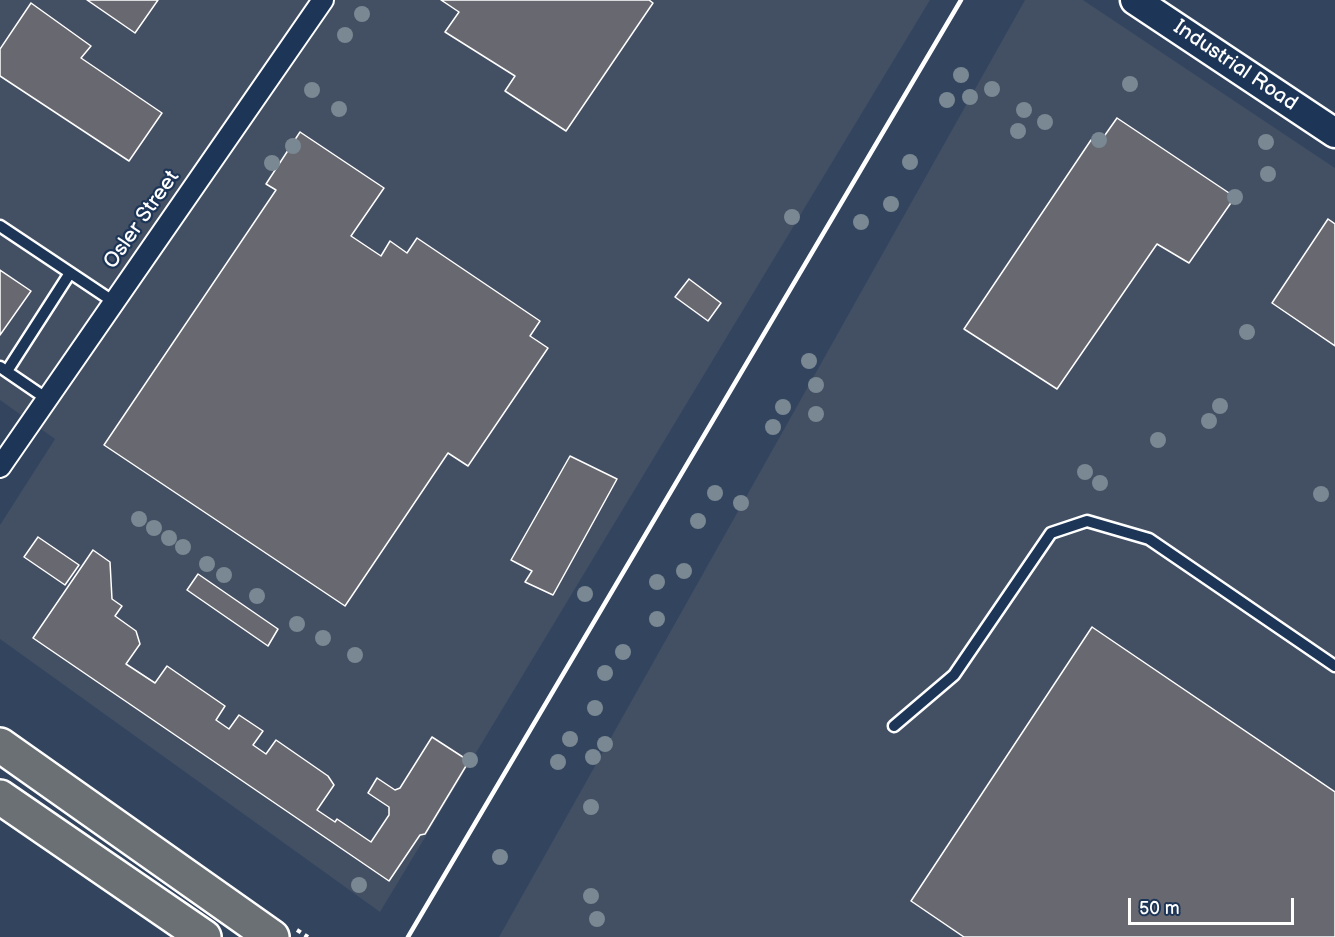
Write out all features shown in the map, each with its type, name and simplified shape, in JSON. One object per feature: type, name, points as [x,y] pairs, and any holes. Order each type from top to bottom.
[{"type":"highway","points":[[0,745],[272,937]]},
{"type":"highway","points":[[0,797],[204,937]]},
{"type":"street","name":"Osler Street","points":[[0,467],[323,0]]},
{"type":"street","name":"Industrial Road","points":[[1135,0],[1335,133]]},
{"type":"lane","points":[[0,226],[114,302]]},
{"type":"lane","points":[[47,399],[3,369],[70,273]]},
{"type":"lane","points":[[894,726],[954,675],[1051,533],[1087,521],[1149,539],[1335,666]]},
{"type":"shaded area","points":[[0,0],[930,0],[380,912],[0,639],[0,525],[55,439],[0,400]]},
{"type":"shaded area","points":[[1025,0],[1083,0],[1335,168],[1335,937],[499,937]]},
{"type":"building","points":[[87,0],[158,0],[135,33]]},
{"type":"building","points":[[441,0],[649,0],[653,3],[566,131],[505,91],[515,76],[445,32],[459,12]]},
{"type":"building","points":[[31,3],[91,46],[81,58],[162,113],[129,161],[0,76],[0,49]]},
{"type":"building","points":[[1117,118],[1235,197],[1189,263],[1157,244],[1057,389],[964,329],[1091,140],[1098,145]]},
{"type":"building","points":[[300,132],[384,188],[351,236],[381,256],[390,241],[407,253],[417,238],[540,321],[530,336],[548,348],[468,466],[448,453],[345,606],[104,445],[276,190],[266,184]]},
{"type":"building","points":[[1328,219],[1335,224],[1335,346],[1272,303]]},
{"type":"building","points":[[0,270],[31,291],[0,335]]},
{"type":"building","points":[[689,279],[721,303],[708,321],[675,297]]},
{"type":"building","points":[[570,456],[617,479],[553,595],[525,582],[532,571],[511,560]]},
{"type":"building","points":[[38,537],[79,565],[65,585],[24,557]]},
{"type":"building","points":[[93,550],[110,562],[112,599],[122,606],[115,616],[136,631],[140,644],[126,664],[155,683],[167,666],[225,706],[216,720],[229,729],[239,715],[263,731],[253,745],[266,754],[276,740],[328,776],[334,785],[317,810],[335,822],[337,819],[371,842],[389,815],[389,807],[368,793],[377,778],[395,790],[400,788],[432,737],[469,761],[425,834],[420,835],[389,881],[33,638]]},
{"type":"building","points":[[198,574],[278,629],[268,646],[187,590]]},
{"type":"building","points":[[1092,627],[1335,792],[1335,937],[964,937],[911,901]]},
{"type":"railway","points":[[408,937],[961,0]]}]
